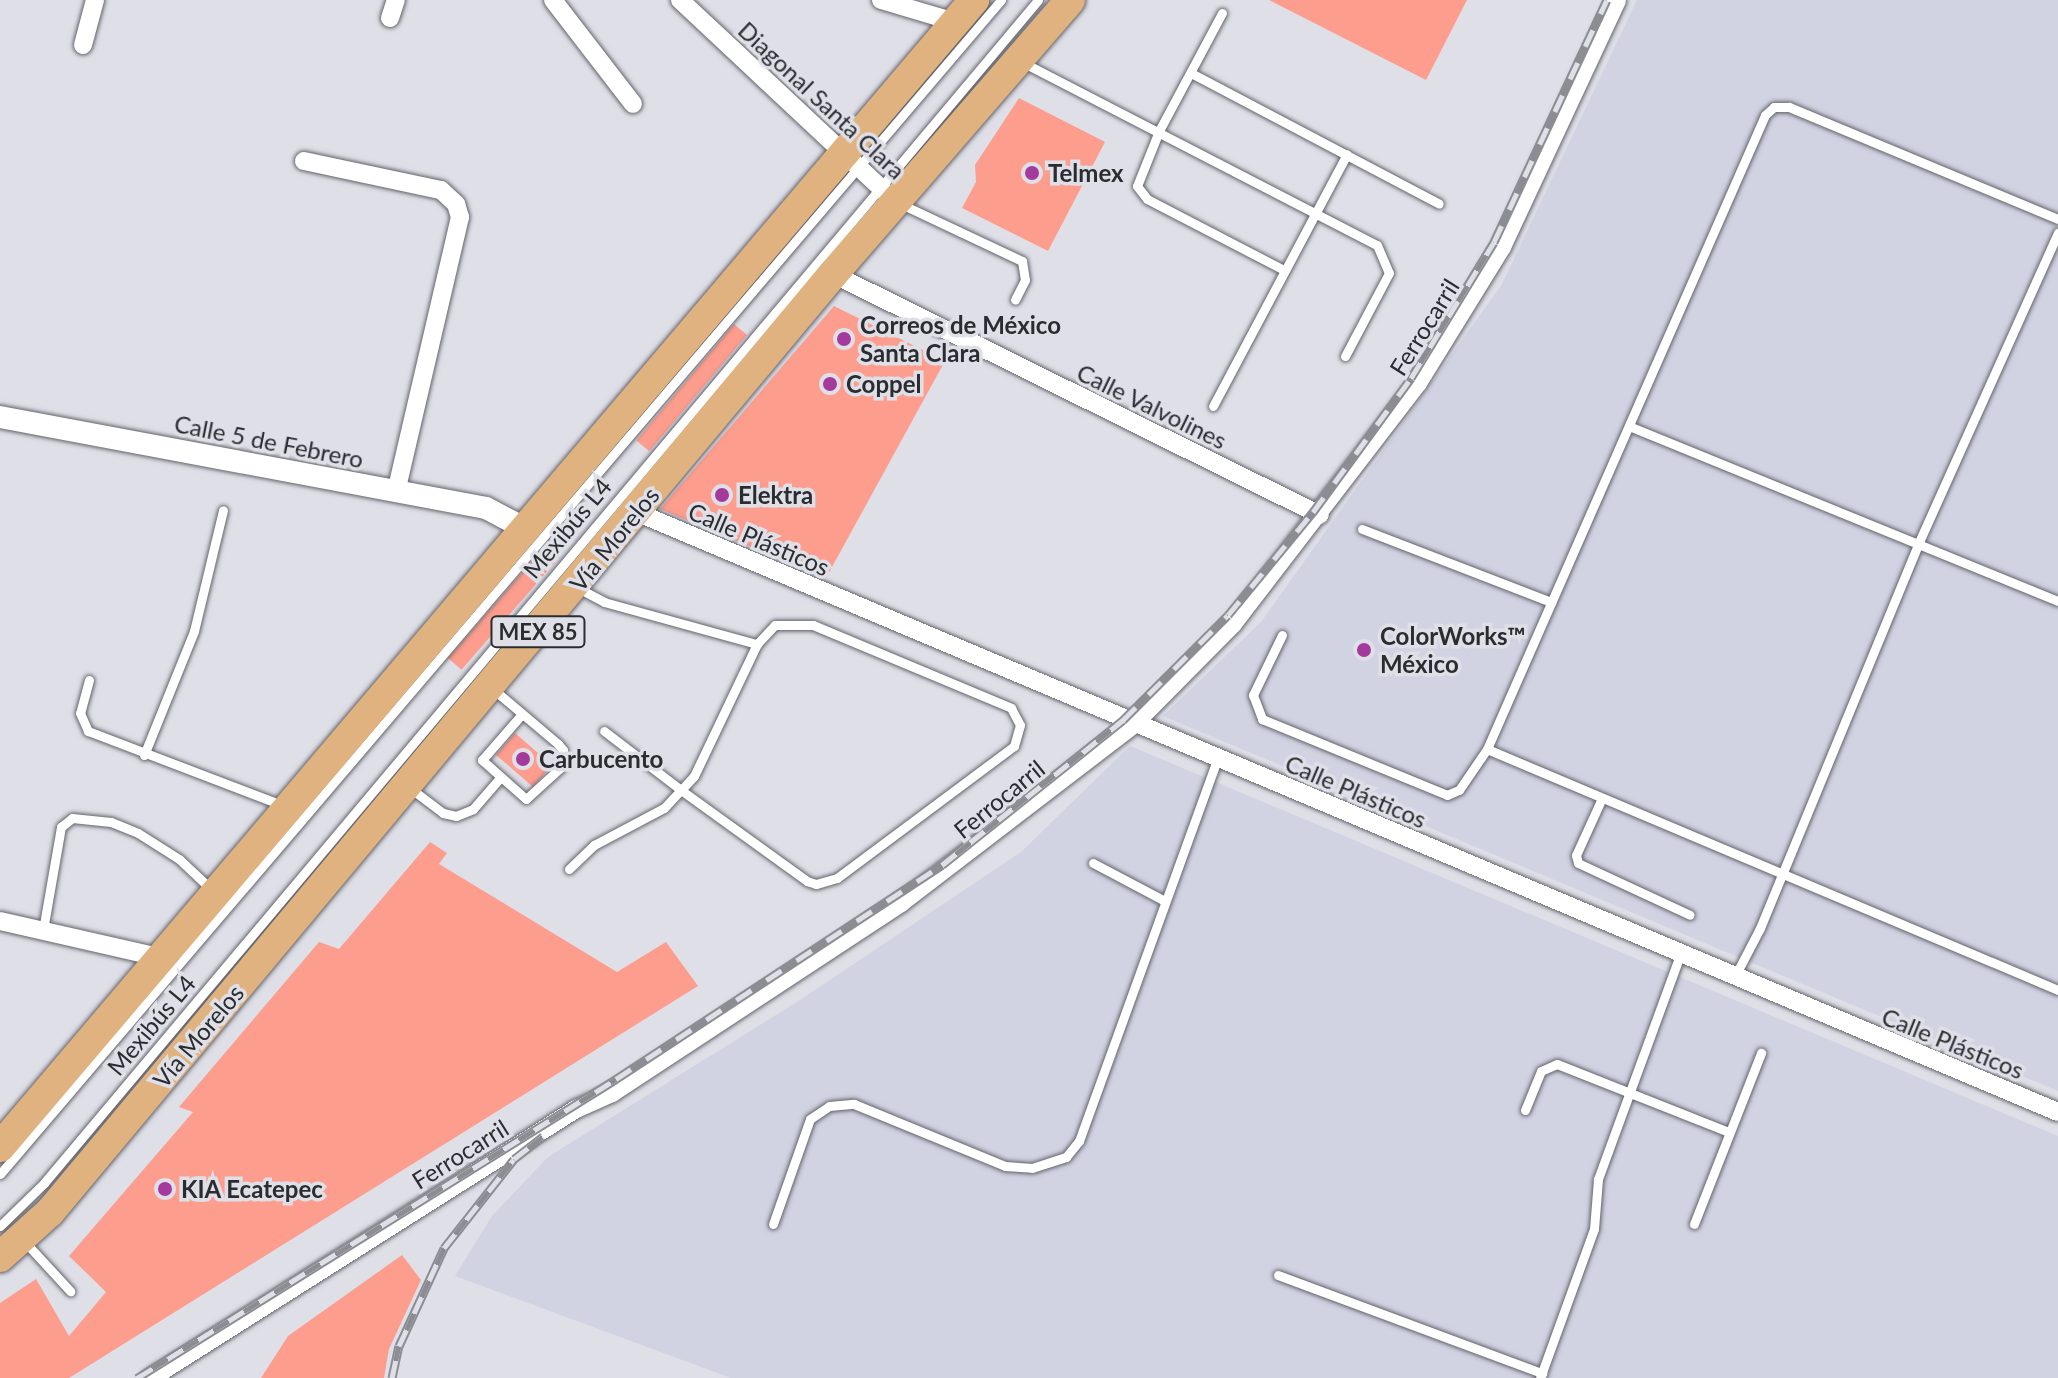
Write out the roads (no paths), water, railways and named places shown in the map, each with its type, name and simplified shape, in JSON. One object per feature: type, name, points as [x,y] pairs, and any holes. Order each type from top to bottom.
[{"type":"main road","name":"Vía Morelos","points":[[7,1241],[492,689],[833,274],[886,194],[1019,61],[1070,0]]},
{"type":"main road","name":"MEX 85","points":[[0,1147],[524,528],[851,161],[964,11]]},
{"type":"street","points":[[83,45],[95,0]]},
{"type":"street","points":[[390,18],[396,0]]},
{"type":"street","points":[[553,0],[633,104]]},
{"type":"street","name":"Diagonal Santa Clara","points":[[680,0],[886,194]]},
{"type":"street","points":[[881,0],[964,11]]},
{"type":"street","name":"Ferrocarril","points":[[151,1378],[576,1109],[612,1093],[901,903],[1133,725],[1233,624],[1320,515],[1418,383],[1502,247],[1617,0]]},
{"type":"street","points":[[304,161],[441,190],[456,204],[458,228],[396,491]]},
{"type":"street","name":"Calle Valvolines","points":[[833,274],[1320,515]]},
{"type":"street","name":"Calle 5 de Febrero","points":[[0,417],[503,512],[524,528]]},
{"type":"street","name":"Calle Plásticos","points":[[636,512],[1133,725],[2058,1112]]},
{"type":"street","points":[[0,921],[159,957]]},
{"type":"lane","name":"Mexibús L4","points":[[0,1174],[851,161],[1001,0]]},
{"type":"lane","name":"Mexibús L4","points":[[7,1241],[95,1122],[886,194],[1038,0]]},
{"type":"lane","points":[[1222,13],[1159,131],[1137,180],[1142,195],[1284,270]]},
{"type":"lane","points":[[1019,61],[1377,245],[1388,266],[1345,356]]},
{"type":"lane","points":[[1191,73],[1439,204]]},
{"type":"lane","points":[[1282,635],[1253,695],[1254,709],[1262,719],[1447,795],[1459,790],[1487,749],[1765,115],[1774,107],[1789,107],[2058,219]]},
{"type":"lane","points":[[1213,406],[1347,154]]},
{"type":"lane","points":[[886,194],[1022,261],[1025,280],[1015,300]]},
{"type":"lane","points":[[1734,978],[1782,876],[1919,542],[2058,233]]},
{"type":"lane","points":[[1629,426],[2058,601]]},
{"type":"lane","points":[[144,755],[194,631],[223,510]]},
{"type":"lane","points":[[1362,529],[1551,602]]},
{"type":"lane","points":[[576,586],[604,602],[757,644]]},
{"type":"lane","points":[[569,869],[594,845],[640,825],[681,790],[708,755],[757,644],[775,625],[813,625],[1011,708],[1020,725],[1014,746],[826,883],[807,881],[681,790],[604,731]]},
{"type":"lane","points":[[89,680],[80,713],[84,727],[144,755],[288,807]]},
{"type":"lane","points":[[492,689],[522,714],[558,744],[563,762],[531,797],[520,798],[499,779],[482,757],[522,714]]},
{"type":"lane","points":[[1487,749],[2058,990]]},
{"type":"lane","points":[[773,1224],[810,1119],[841,1104],[854,1104],[1005,1166],[1032,1168],[1066,1157],[1079,1141],[1163,900],[1217,760]]},
{"type":"lane","points":[[408,786],[443,813],[456,816],[473,809],[499,779]]},
{"type":"lane","points":[[1602,798],[1576,855],[1578,863],[1690,915]]},
{"type":"lane","points":[[43,930],[61,827],[72,818],[111,822],[138,833],[179,859],[215,893]]},
{"type":"lane","points":[[1093,863],[1163,900]]},
{"type":"lane","points":[[1278,1275],[1541,1376],[1594,1229],[1598,1179],[1680,955]]},
{"type":"lane","points":[[1694,1224],[1761,1053]]},
{"type":"lane","points":[[1525,1110],[1541,1071],[1552,1063],[1729,1132]]},
{"type":"lane","points":[[7,1241],[70,1291]]},
{"type":"railway","points":[[137,1378],[616,1079],[942,865],[1123,720],[1228,615],[1313,512],[1411,378],[1494,242],[1607,0]]},
{"type":"railway","points":[[392,1378],[399,1346],[444,1248],[514,1159],[543,1136]]},
{"type":"place","name":"Telmex","points":[[1032,173]]},
{"type":"place","name":"Correos de México Santa Clara","points":[[844,339]]},
{"type":"place","name":"Coppel","points":[[830,384]]},
{"type":"place","name":"Elektra","points":[[722,495]]},
{"type":"place","name":"ColorWorks™ México","points":[[1364,650]]},
{"type":"place","name":"Carbucento","points":[[523,759]]},
{"type":"place","name":"KIA Ecatepec","points":[[165,1189]]}]
